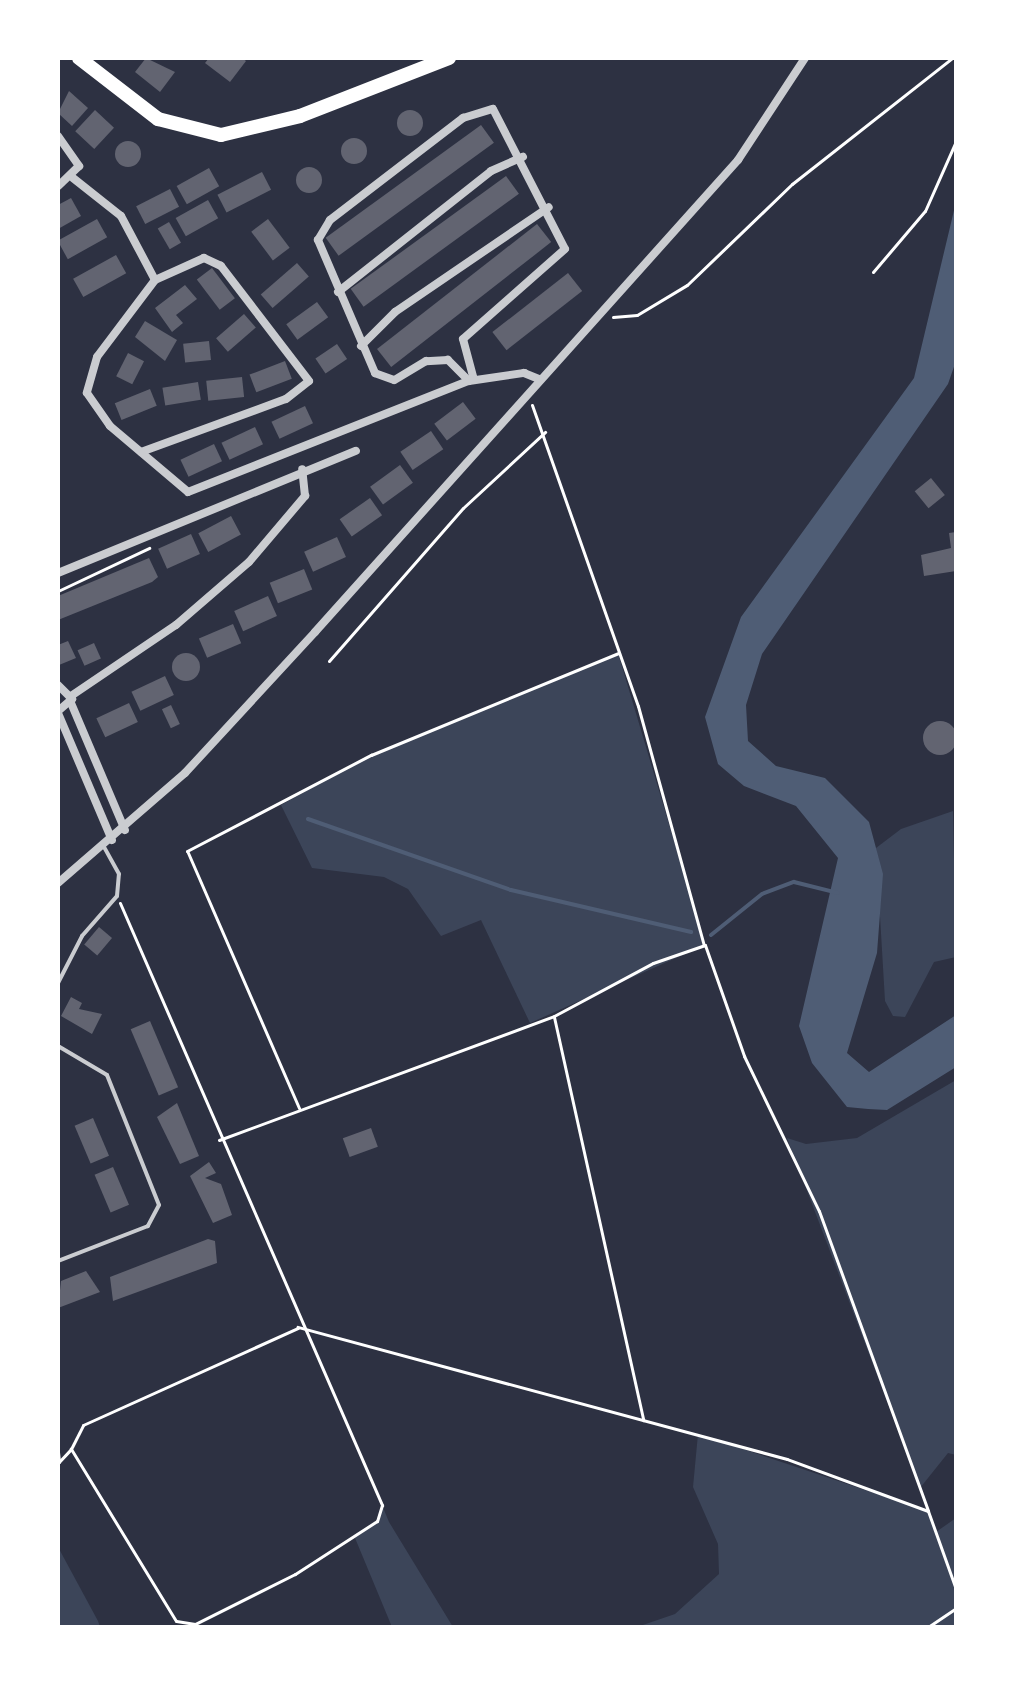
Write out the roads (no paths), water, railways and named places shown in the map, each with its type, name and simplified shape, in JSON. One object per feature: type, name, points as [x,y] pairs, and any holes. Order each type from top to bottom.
[{"type":"main road","points":[[79,58],[158,119],[221,135],[300,116],[449,58]]},
{"type":"street","points":[[58,883],[125,830],[315,632],[738,160],[805,58]]},
{"type":"street","points":[[493,109],[549,207],[565,249],[463,339],[472,380],[448,360],[384,379],[361,346],[338,292],[320,248],[321,229],[463,118],[493,109]]},
{"type":"street","points":[[58,136],[79,159],[73,178],[58,186]]},
{"type":"street","points":[[338,292],[491,171],[523,157]]},
{"type":"street","points":[[73,178],[121,216],[155,280]]},
{"type":"street","points":[[361,346],[395,312],[549,207]]},
{"type":"street","points":[[141,452],[286,399],[309,381],[212,259],[155,280],[97,357],[87,393],[141,452],[181,488],[201,493],[472,380],[524,373],[539,379]]},
{"type":"street","points":[[58,573],[302,469],[356,451]]},
{"type":"street","points":[[112,840],[58,712],[67,693],[85,685],[176,625],[249,562],[305,496],[302,469]]},
{"type":"street","points":[[67,693],[125,830]]},
{"type":"lane","points":[[58,983],[82,936],[117,896],[119,874],[104,847]]},
{"type":"lane","points":[[58,1046],[107,1075],[159,1205],[148,1226],[58,1261]]},
{"type":"waterway","points":[[308,819],[511,890],[691,932]]},
{"type":"waterway","points":[[711,935],[762,894],[794,882],[838,893]]}]
